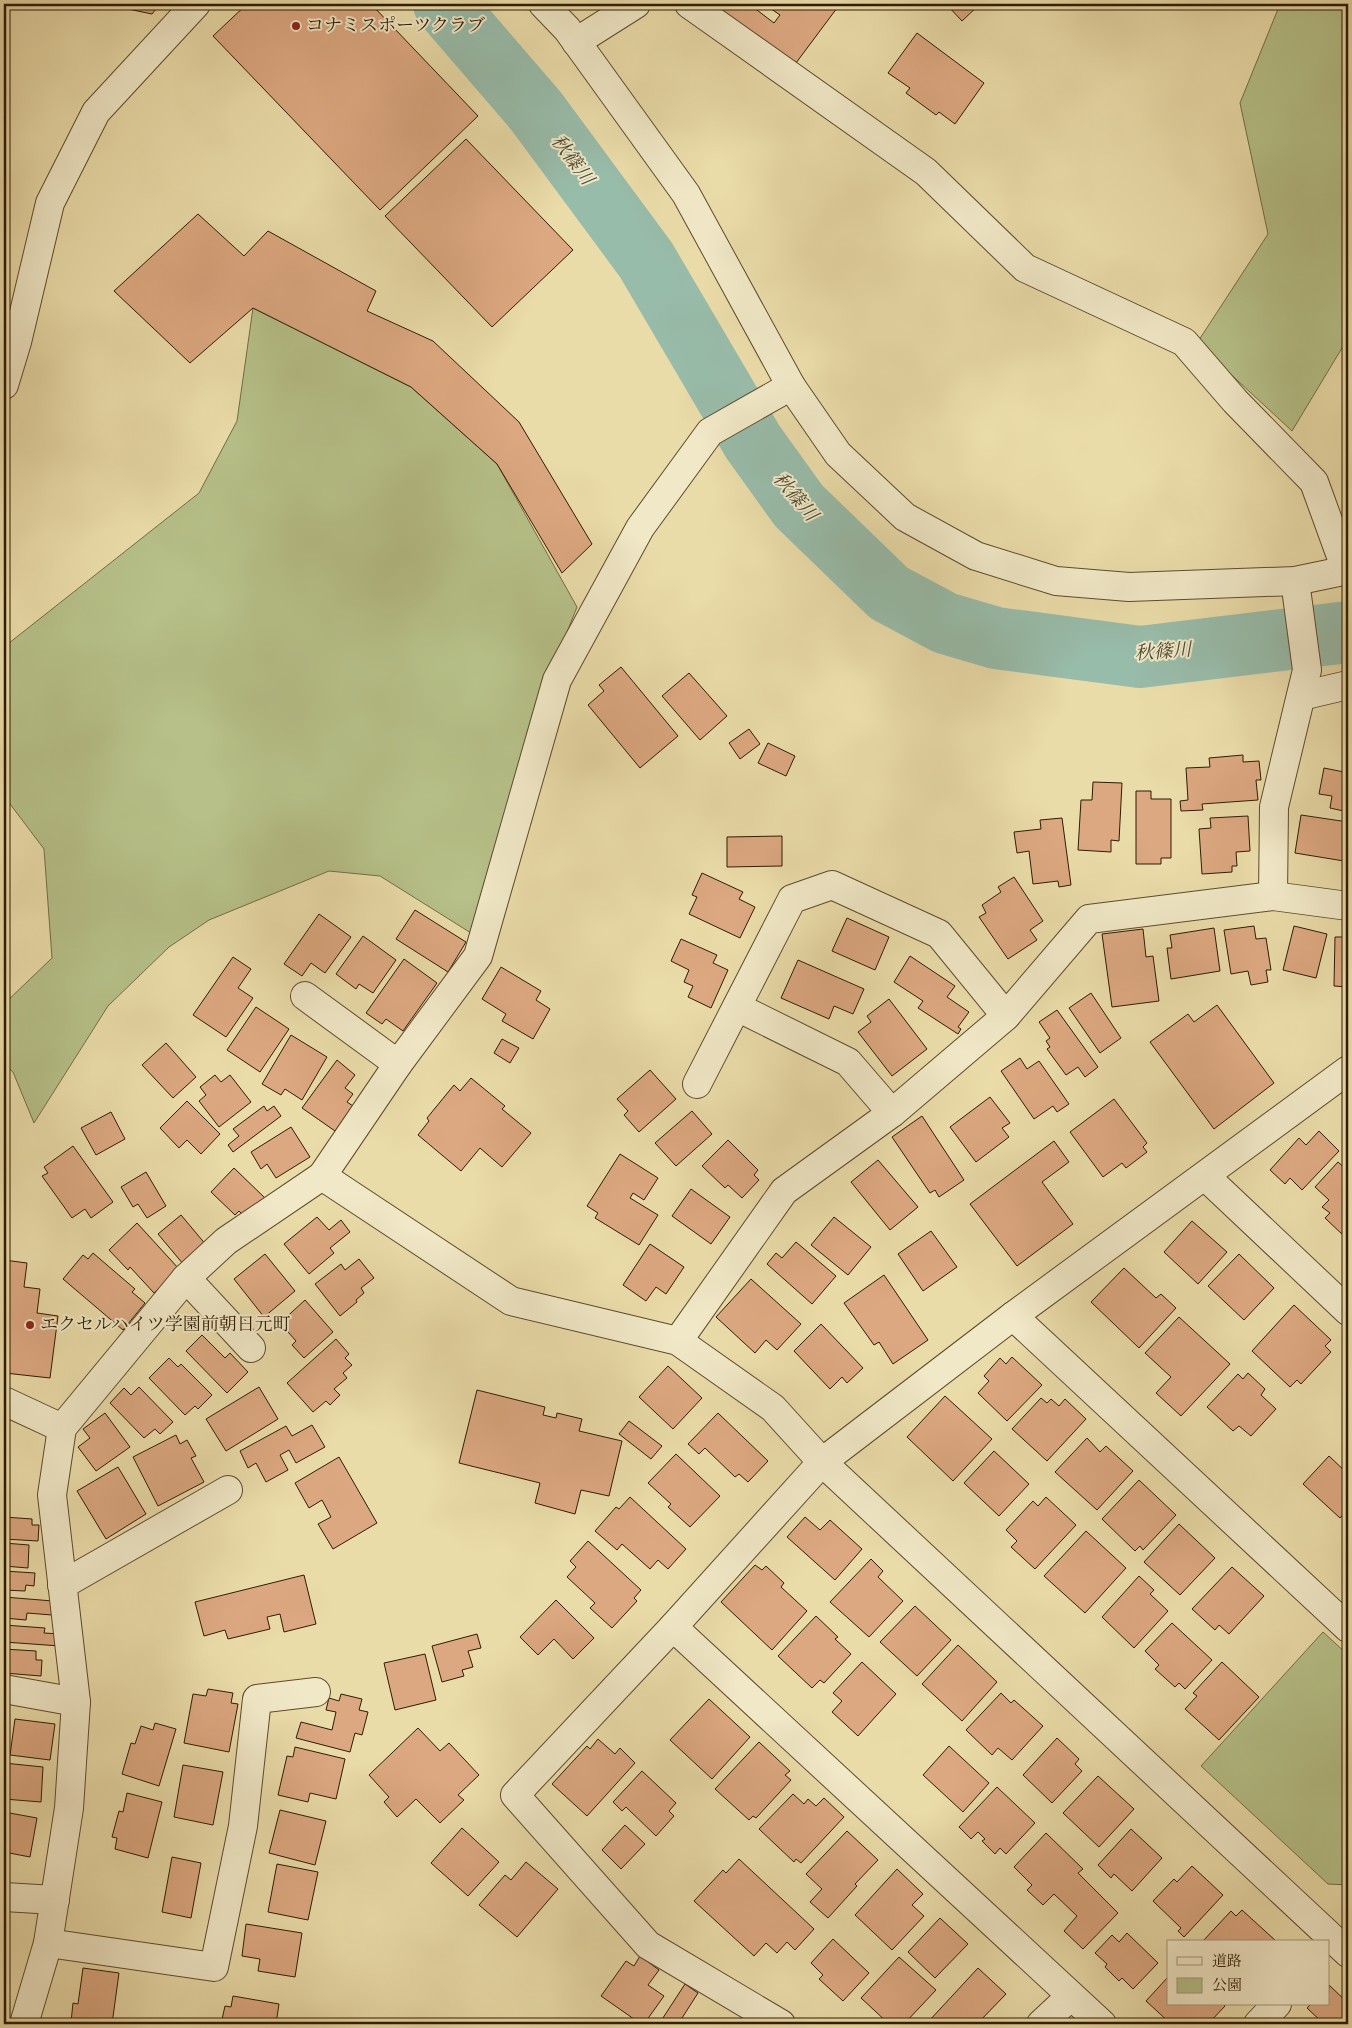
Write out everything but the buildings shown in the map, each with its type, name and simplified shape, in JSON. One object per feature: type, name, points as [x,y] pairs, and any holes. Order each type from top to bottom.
[{"type":"street","points":[[4,385],[18,342],[50,202],[96,112],[196,4]]},
{"type":"street","points":[[543,4],[567,29],[686,194],[782,392],[838,454],[905,518],[976,556],[1056,581],[1129,586],[1295,581],[1347,570],[1314,482],[1235,401],[1184,342],[1025,268],[926,172],[689,4]]},
{"type":"street","points":[[576,42],[636,4]]},
{"type":"street","points":[[24,2024],[48,1943],[55,1900],[69,1808],[76,1702],[52,1495],[62,1428],[186,1278],[226,1241],[322,1176],[398,1064],[478,956],[557,680],[640,528],[710,432],[782,392]]},
{"type":"street","points":[[1273,896],[1274,807],[1304,683],[1295,581]]},
{"type":"street","points":[[1304,683],[1348,685]]},
{"type":"street","points":[[697,1084],[792,899],[832,885],[939,934],[1006,1016]]},
{"type":"street","points":[[678,1341],[784,1191],[892,1113],[1006,1016],[1089,919],[1273,896],[1348,906]]},
{"type":"street","points":[[305,996],[398,1064]]},
{"type":"street","points":[[736,1007],[848,1062],[892,1113]]},
{"type":"street","points":[[781,2024],[648,1945],[515,1795],[673,1627],[822,1462],[1013,1316],[1348,1070]]},
{"type":"street","points":[[322,1176],[511,1301],[678,1341],[773,1408],[822,1462],[1340,1943]]},
{"type":"street","points":[[1205,1176],[1348,1311]]},
{"type":"street","points":[[186,1278],[250,1348]]},
{"type":"street","points":[[1013,1316],[1348,1628]]},
{"type":"street","points":[[4,1401],[62,1428]]},
{"type":"street","points":[[62,1585],[228,1490]]},
{"type":"street","points":[[673,1627],[1102,2024]]},
{"type":"street","points":[[4,1689],[76,1702]]},
{"type":"street","points":[[48,1943],[214,1967],[242,1826],[257,1699],[316,1692]]},
{"type":"street","points":[[4,1896],[55,1900]]},
{"type":"street","points":[[1041,2024],[1071,1996]]},
{"type":"street","points":[[1258,2024],[1275,2006]]},
{"type":"green space","points":[[1280,4],[1348,4],[1348,338],[1292,431],[1197,343],[1268,234],[1240,103]]},
{"type":"green space","points":[[253,308],[411,387],[497,464],[577,607],[542,695],[471,933],[380,876],[329,871],[209,920],[169,947],[108,1006],[34,1123],[13,1072],[4,1064],[4,1004],[52,958],[44,849],[4,796],[4,647],[199,493],[237,421]]},
{"type":"green space","points":[[1323,1632],[1348,1655],[1348,1885],[1328,1884],[1201,1766]]},
{"type":"waterway","name":"秋篠川","points":[[444,4],[536,111],[646,260],[753,442],[799,506],[889,593],[945,623],[996,638],[1140,657],[1348,632]]},
{"type":"place","name":"コナミスポーツクラブ","points":[[296,26]]},
{"type":"place","name":"エクセルハイツ学園前朝日元町","points":[[30,1325]]}]
